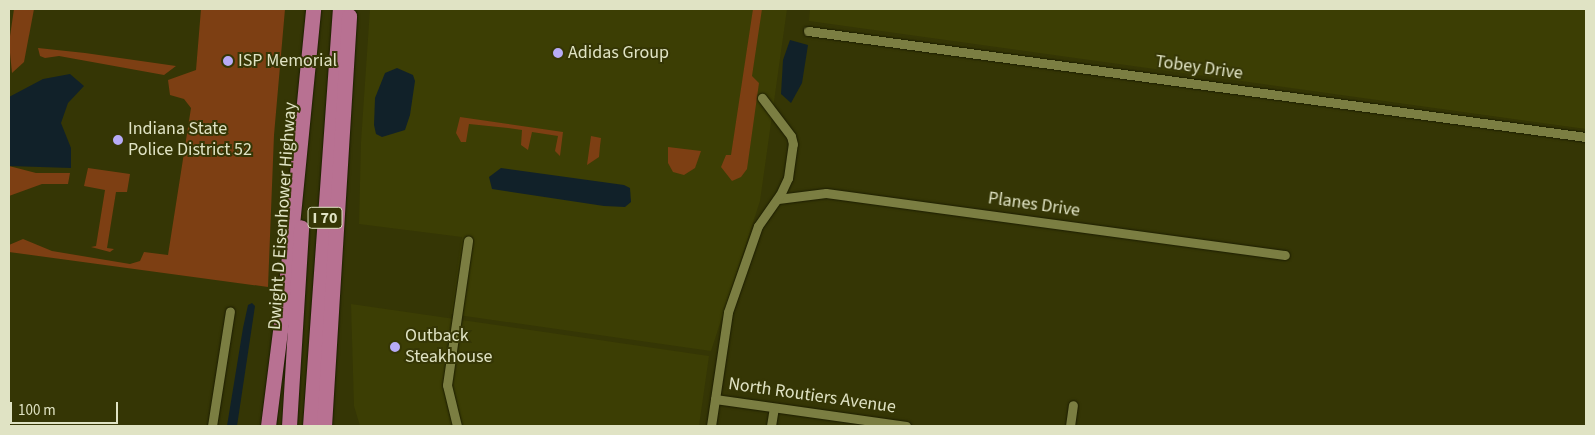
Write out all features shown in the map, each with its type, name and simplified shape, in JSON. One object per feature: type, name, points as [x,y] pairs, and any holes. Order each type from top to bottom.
[{"type":"highway","points":[[268,426],[287,276],[314,9]]},
{"type":"highway","name":"Dwight D Eisenhower Highway","points":[[289,426],[314,9]]},
{"type":"highway","name":"I 70","points":[[310,426],[340,9]]},
{"type":"highway","points":[[324,426],[335,271],[349,9]]},
{"type":"highway","points":[[334,426],[335,271]]},
{"type":"street","name":"Tobey Drive","points":[[808,31],[1586,137]]},
{"type":"street","points":[[710,426],[726,318],[758,226],[785,186],[793,142],[762,98]]},
{"type":"street","name":"Planes Drive","points":[[778,199],[826,193],[1285,255]]},
{"type":"street","points":[[457,426],[449,401],[447,380],[468,241]]},
{"type":"street","points":[[212,426],[230,311]]},
{"type":"street","name":"North Routiers Avenue","points":[[715,399],[906,426]]},
{"type":"street","points":[[1070,426],[1073,405]]},
{"type":"street","points":[[771,426],[774,408]]},
{"type":"shaded area","points":[[14,9],[34,9],[24,62],[12,73],[9,43]]},
{"type":"shaded area","points":[[201,9],[285,9],[274,135],[268,287],[9,252],[9,245],[23,239],[52,251],[130,264],[140,261],[144,252],[168,255],[191,108],[184,99],[170,95],[168,80],[196,70]]},
{"type":"shaded area","points":[[370,9],[787,9],[760,201],[711,351],[451,314],[462,237],[359,224],[361,142]]},
{"type":"shaded area","points":[[753,9],[762,9],[752,76],[759,83],[747,169],[741,177],[732,181],[721,167],[726,155],[731,155]]},
{"type":"shaded area","points":[[810,9],[1586,9],[1586,129],[809,21]]},
{"type":"shaded area","points":[[38,48],[176,66],[164,75],[59,56],[45,58],[40,56]]},
{"type":"shaded area","points":[[460,117],[563,132],[560,156],[555,151],[558,136],[532,132],[528,150],[521,145],[522,130],[508,128],[469,124],[466,142],[461,142],[456,133]]},
{"type":"shaded area","points":[[591,136],[601,138],[599,157],[587,165]]},
{"type":"shaded area","points":[[668,147],[701,151],[695,168],[684,175],[673,172],[668,163]]},
{"type":"shaded area","points":[[9,166],[36,173],[70,173],[68,184],[42,184],[9,196]]},
{"type":"shaded area","points":[[88,168],[130,174],[127,192],[116,192],[107,248],[114,249],[110,252],[91,247],[96,246],[105,190],[84,186]]},
{"type":"shaded area","points":[[351,304],[709,356],[699,426],[360,426],[354,406]]},
{"type":"water","points":[[790,40],[808,45],[802,83],[791,103],[781,94],[783,60]]},
{"type":"water","points":[[397,68],[413,75],[415,81],[410,115],[405,130],[382,137],[376,134],[374,125],[375,98],[385,73]]},
{"type":"water","points":[[70,74],[84,86],[68,103],[61,123],[71,148],[71,168],[9,166],[9,97],[43,79]]},
{"type":"water","points":[[501,168],[624,185],[630,188],[631,202],[625,207],[604,206],[492,189],[489,177]]},
{"type":"water","points":[[252,303],[255,306],[237,426],[227,426],[243,328],[248,305]]},
{"type":"place","name":"Adidas Group","points":[[558,53]]},
{"type":"place","name":"ISP Memorial","points":[[228,61]]},
{"type":"place","name":"Indiana State Police District 52","points":[[118,140]]},
{"type":"place","name":"Outback Steakhouse","points":[[395,347]]}]
